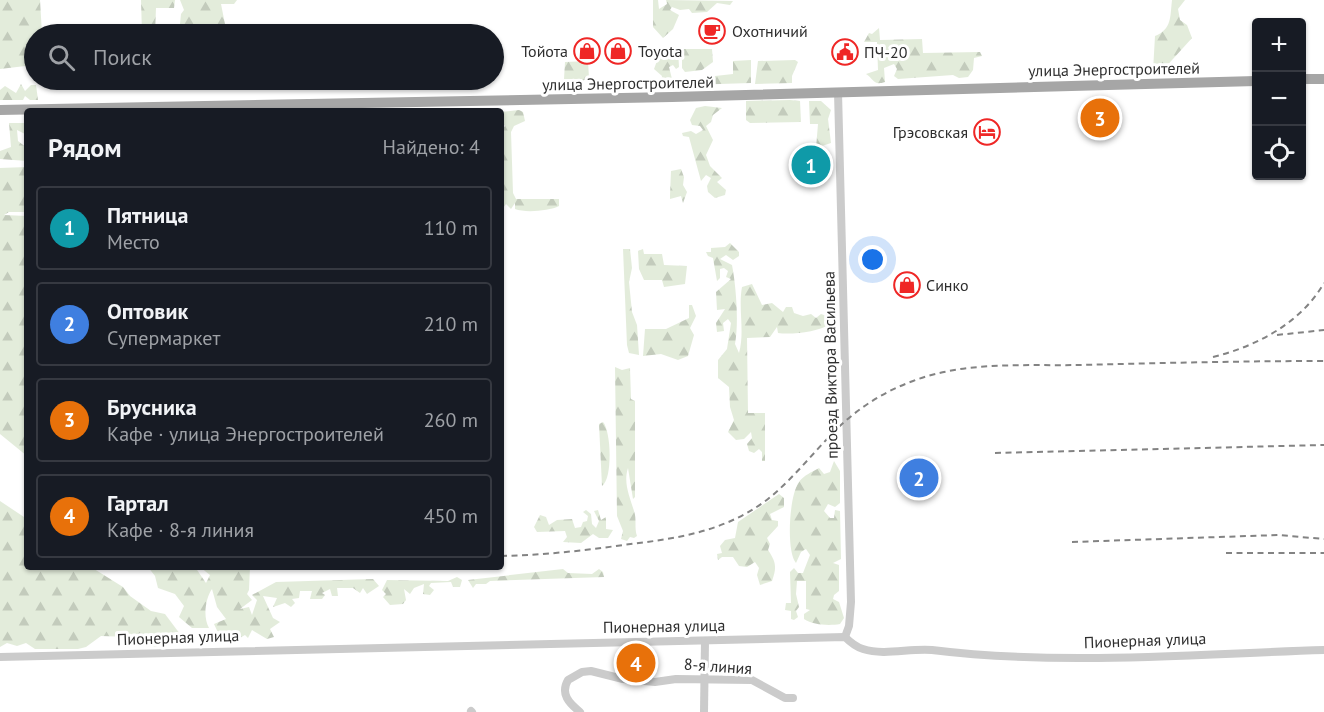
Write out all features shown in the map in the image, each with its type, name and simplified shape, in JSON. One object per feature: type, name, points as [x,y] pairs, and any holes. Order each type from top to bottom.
[{"type":"main road","points":[[1306,79],[1324,79]]},
{"type":"main road","name":"улица Энергостроителей","points":[[93,108],[1252,81]]},
{"type":"main road","name":"улица Энергостроителей","points":[[0,110],[24,109]]},
{"type":"street","name":"проезд Виктора Васильева","points":[[838,92],[851,602],[849,626],[845,636]]},
{"type":"street","name":"Пионерная улица","points":[[0,657],[845,636],[857,647],[869,651],[923,650],[956,655],[1032,657],[1324,650]]},
{"type":"street","points":[[704,712],[705,641]]},
{"type":"street","name":"8-я линия","points":[[580,712],[567,700],[564,693],[568,680],[582,672],[591,671],[623,679],[655,682],[676,679],[752,680],[785,698],[793,698]]},
{"type":"green space","points":[[0,0],[40,0],[41,24],[24,24],[24,66],[0,69]]},
{"type":"green space","points":[[141,0],[175,0],[174,8],[156,8],[155,24],[142,24]]},
{"type":"green space","points":[[180,0],[237,0],[234,4],[221,4],[225,24],[180,24],[184,10]]},
{"type":"green space","points":[[653,0],[658,0],[659,9],[667,4],[666,0],[733,1],[730,5],[717,3],[707,12],[692,13],[689,9],[680,10],[672,7],[670,10],[679,15],[673,29],[663,38],[653,27]]},
{"type":"green space","points":[[1172,0],[1185,0],[1178,9],[1180,20],[1187,25],[1192,38],[1163,70],[1153,71],[1155,36],[1167,26]]},
{"type":"green space","points":[[879,28],[880,40],[922,39],[923,53],[980,52],[982,56],[974,58],[973,70],[968,77],[959,78],[953,75],[898,79],[894,76],[897,69],[894,64],[884,68],[885,82],[876,83],[866,74],[878,70],[877,42],[864,42],[869,33],[872,34]]},
{"type":"green space","points":[[678,49],[679,67],[676,69],[673,65],[669,67],[673,83],[661,83],[662,76],[654,69],[661,50]]},
{"type":"green space","points":[[682,49],[712,49],[713,62],[702,70],[685,72],[682,68]]},
{"type":"green space","points":[[751,60],[751,83],[688,85],[688,79],[733,74],[733,61]]},
{"type":"green space","points":[[795,60],[798,62],[792,76],[792,83],[755,84],[758,61]]},
{"type":"green space","points":[[588,61],[589,78],[582,81],[582,79],[564,79],[565,62]]},
{"type":"green space","points":[[21,84],[25,91],[37,90],[38,100],[30,100],[25,96],[23,100],[0,100],[0,90],[5,86],[16,93]]},
{"type":"green space","points":[[746,101],[800,101],[801,122],[750,123],[746,120]]},
{"type":"green space","points":[[809,101],[821,101],[831,110],[828,119],[831,143],[816,148],[818,124],[810,124]]},
{"type":"green space","points":[[705,106],[722,108],[713,115],[711,122],[706,126],[713,140],[706,155],[710,166],[722,178],[717,182],[726,190],[725,195],[715,198],[708,192],[707,186],[711,178],[706,175],[701,181],[689,137],[683,136],[682,133],[691,131],[696,134],[703,130],[700,126],[692,125],[690,120],[696,108]]},
{"type":"green space","points":[[519,110],[523,112],[525,121],[514,126],[511,132],[513,193],[516,199],[559,199],[559,206],[537,211],[515,209],[515,203],[511,209],[506,204],[504,207],[504,112]]},
{"type":"green space","points":[[9,123],[24,123],[24,134],[17,130],[18,141],[24,146],[24,161],[0,159],[0,151],[11,147]]},
{"type":"green space","points":[[24,167],[24,212],[9,212],[4,215],[24,216],[24,454],[0,434],[0,168]]},
{"type":"green space","points":[[681,169],[684,177],[683,185],[687,192],[683,203],[681,196],[670,199],[671,171]]},
{"type":"green space","points":[[730,243],[739,252],[739,256],[733,260],[726,255],[720,259],[732,265],[737,325],[735,344],[739,353],[742,287],[752,284],[762,305],[772,303],[783,312],[786,307],[792,307],[794,313],[803,316],[811,314],[816,318],[821,314],[827,316],[830,324],[812,331],[790,334],[778,333],[777,327],[770,337],[747,338],[748,413],[765,413],[765,461],[762,461],[762,452],[759,449],[754,453],[749,451],[747,444],[752,438],[751,432],[744,439],[736,440],[728,432],[734,420],[730,407],[729,387],[718,378],[718,360],[727,349],[731,323],[728,319],[723,323],[724,331],[717,332],[716,323],[725,309],[717,310],[716,292],[731,279],[726,277],[728,271],[724,268],[720,269],[720,278],[717,281],[713,258],[706,252],[711,252],[711,248],[725,247]]},
{"type":"green space","points":[[623,249],[630,249],[632,268],[629,282],[632,312],[637,325],[639,355],[629,353],[627,345]]},
{"type":"green space","points":[[643,249],[644,254],[662,254],[664,265],[687,266],[685,284],[664,287],[662,280],[644,280],[639,269],[638,251]]},
{"type":"green space","points":[[689,305],[692,305],[696,316],[690,328],[694,335],[688,356],[678,360],[661,354],[643,356],[645,329],[666,329],[689,318]]},
{"type":"green space","points":[[615,367],[622,370],[630,368],[631,399],[635,401],[635,497],[633,499],[628,468],[626,479],[635,514],[637,536],[630,537],[627,541],[621,539],[623,531],[617,516]]},
{"type":"green space","points":[[603,422],[608,435],[610,454],[608,474],[602,486],[599,424]]},
{"type":"green space","points":[[834,461],[840,471],[840,503],[835,507],[828,504],[824,511],[830,518],[834,518],[835,510],[840,511],[841,559],[833,563],[839,565],[839,591],[833,599],[839,602],[844,618],[840,624],[826,625],[804,619],[804,614],[810,610],[806,609],[806,581],[797,581],[796,594],[799,607],[796,611],[798,617],[791,619],[791,611],[785,610],[786,603],[791,603],[790,572],[794,568],[798,573],[803,573],[810,555],[806,549],[801,552],[796,563],[791,548],[791,510],[796,489],[803,477],[819,468],[824,474],[830,472]]},
{"type":"green space","points":[[779,494],[784,498],[784,507],[770,514],[772,520],[778,521],[778,526],[767,538],[775,572],[772,581],[760,585],[757,575],[759,568],[755,562],[747,567],[739,566],[733,557],[722,557],[718,560],[717,554],[722,553],[720,546],[725,540],[735,538],[738,522]]},
{"type":"green space","points":[[0,501],[24,517],[24,570],[96,570],[123,587],[130,596],[151,611],[165,614],[183,638],[182,642],[152,647],[130,645],[130,637],[101,636],[86,647],[78,649],[35,649],[26,643],[17,646],[7,643],[0,647]]},
{"type":"green space","points":[[586,510],[591,514],[592,524],[596,528],[599,521],[594,511],[598,510],[601,520],[606,517],[606,529],[613,530],[608,538],[599,538],[593,534],[581,543],[563,542],[567,537],[565,531],[537,532],[534,527],[540,515],[546,517],[549,525],[557,520],[572,519],[575,528],[581,527],[583,522],[587,521],[588,516],[583,512]]},
{"type":"green space","points":[[563,569],[568,573],[592,574],[599,569],[603,572],[604,577],[490,581],[486,584],[476,584],[473,588],[468,580]]},
{"type":"green space","points":[[150,570],[197,570],[206,583],[210,575],[204,570],[250,570],[247,594],[252,600],[240,609],[249,607],[252,615],[257,600],[252,595],[276,582],[373,579],[379,586],[367,594],[363,588],[360,593],[353,588],[337,588],[338,596],[332,596],[330,589],[322,593],[325,595],[322,599],[310,599],[312,591],[300,591],[299,598],[292,599],[295,603],[291,607],[285,603],[273,607],[277,598],[263,596],[273,618],[280,622],[270,629],[274,637],[267,639],[252,630],[248,638],[245,635],[238,639],[221,639],[214,624],[226,619],[217,607],[212,589],[206,608],[209,628],[192,628],[179,617],[184,606],[175,594],[158,588],[155,576]]},
{"type":"green space","points":[[457,577],[462,580],[460,587],[453,587],[451,582],[431,583],[429,586],[434,590],[430,595],[423,594],[424,584],[414,588],[410,594],[404,589],[406,600],[403,604],[390,605],[383,597],[386,594],[382,590],[387,580],[448,581]]},
{"type":"railway","points":[[1213,357],[1246,346],[1276,331],[1303,310],[1324,283]]},
{"type":"railway","points":[[1277,335],[1324,330]]},
{"type":"railway","points":[[504,556],[592,549],[660,540],[696,533],[731,521],[748,513],[773,495],[837,429],[878,397],[913,381],[953,370],[995,366],[1324,361]]},
{"type":"railway","points":[[995,453],[1324,445]]},
{"type":"railway","points":[[1072,542],[1278,535],[1324,539]]},
{"type":"railway","points":[[1226,553],[1324,553]]},
{"type":"place","name":"Охотничий","points":[[712,31]]},
{"type":"place","name":"Тойота","points":[[587,51]]},
{"type":"place","name":"Toyota","points":[[618,51]]},
{"type":"place","name":"ПЧ-20","points":[[845,52]]},
{"type":"place","name":"Брусника","points":[[1100,118]]},
{"type":"place","name":"Грэсовская","points":[[987,132]]},
{"type":"place","name":"Пятница","points":[[811,165]]},
{"type":"place","name":"Синко","points":[[907,285]]},
{"type":"place","name":"Оптовик","points":[[919,478]]},
{"type":"place","name":"Гартал","points":[[636,663]]}]
